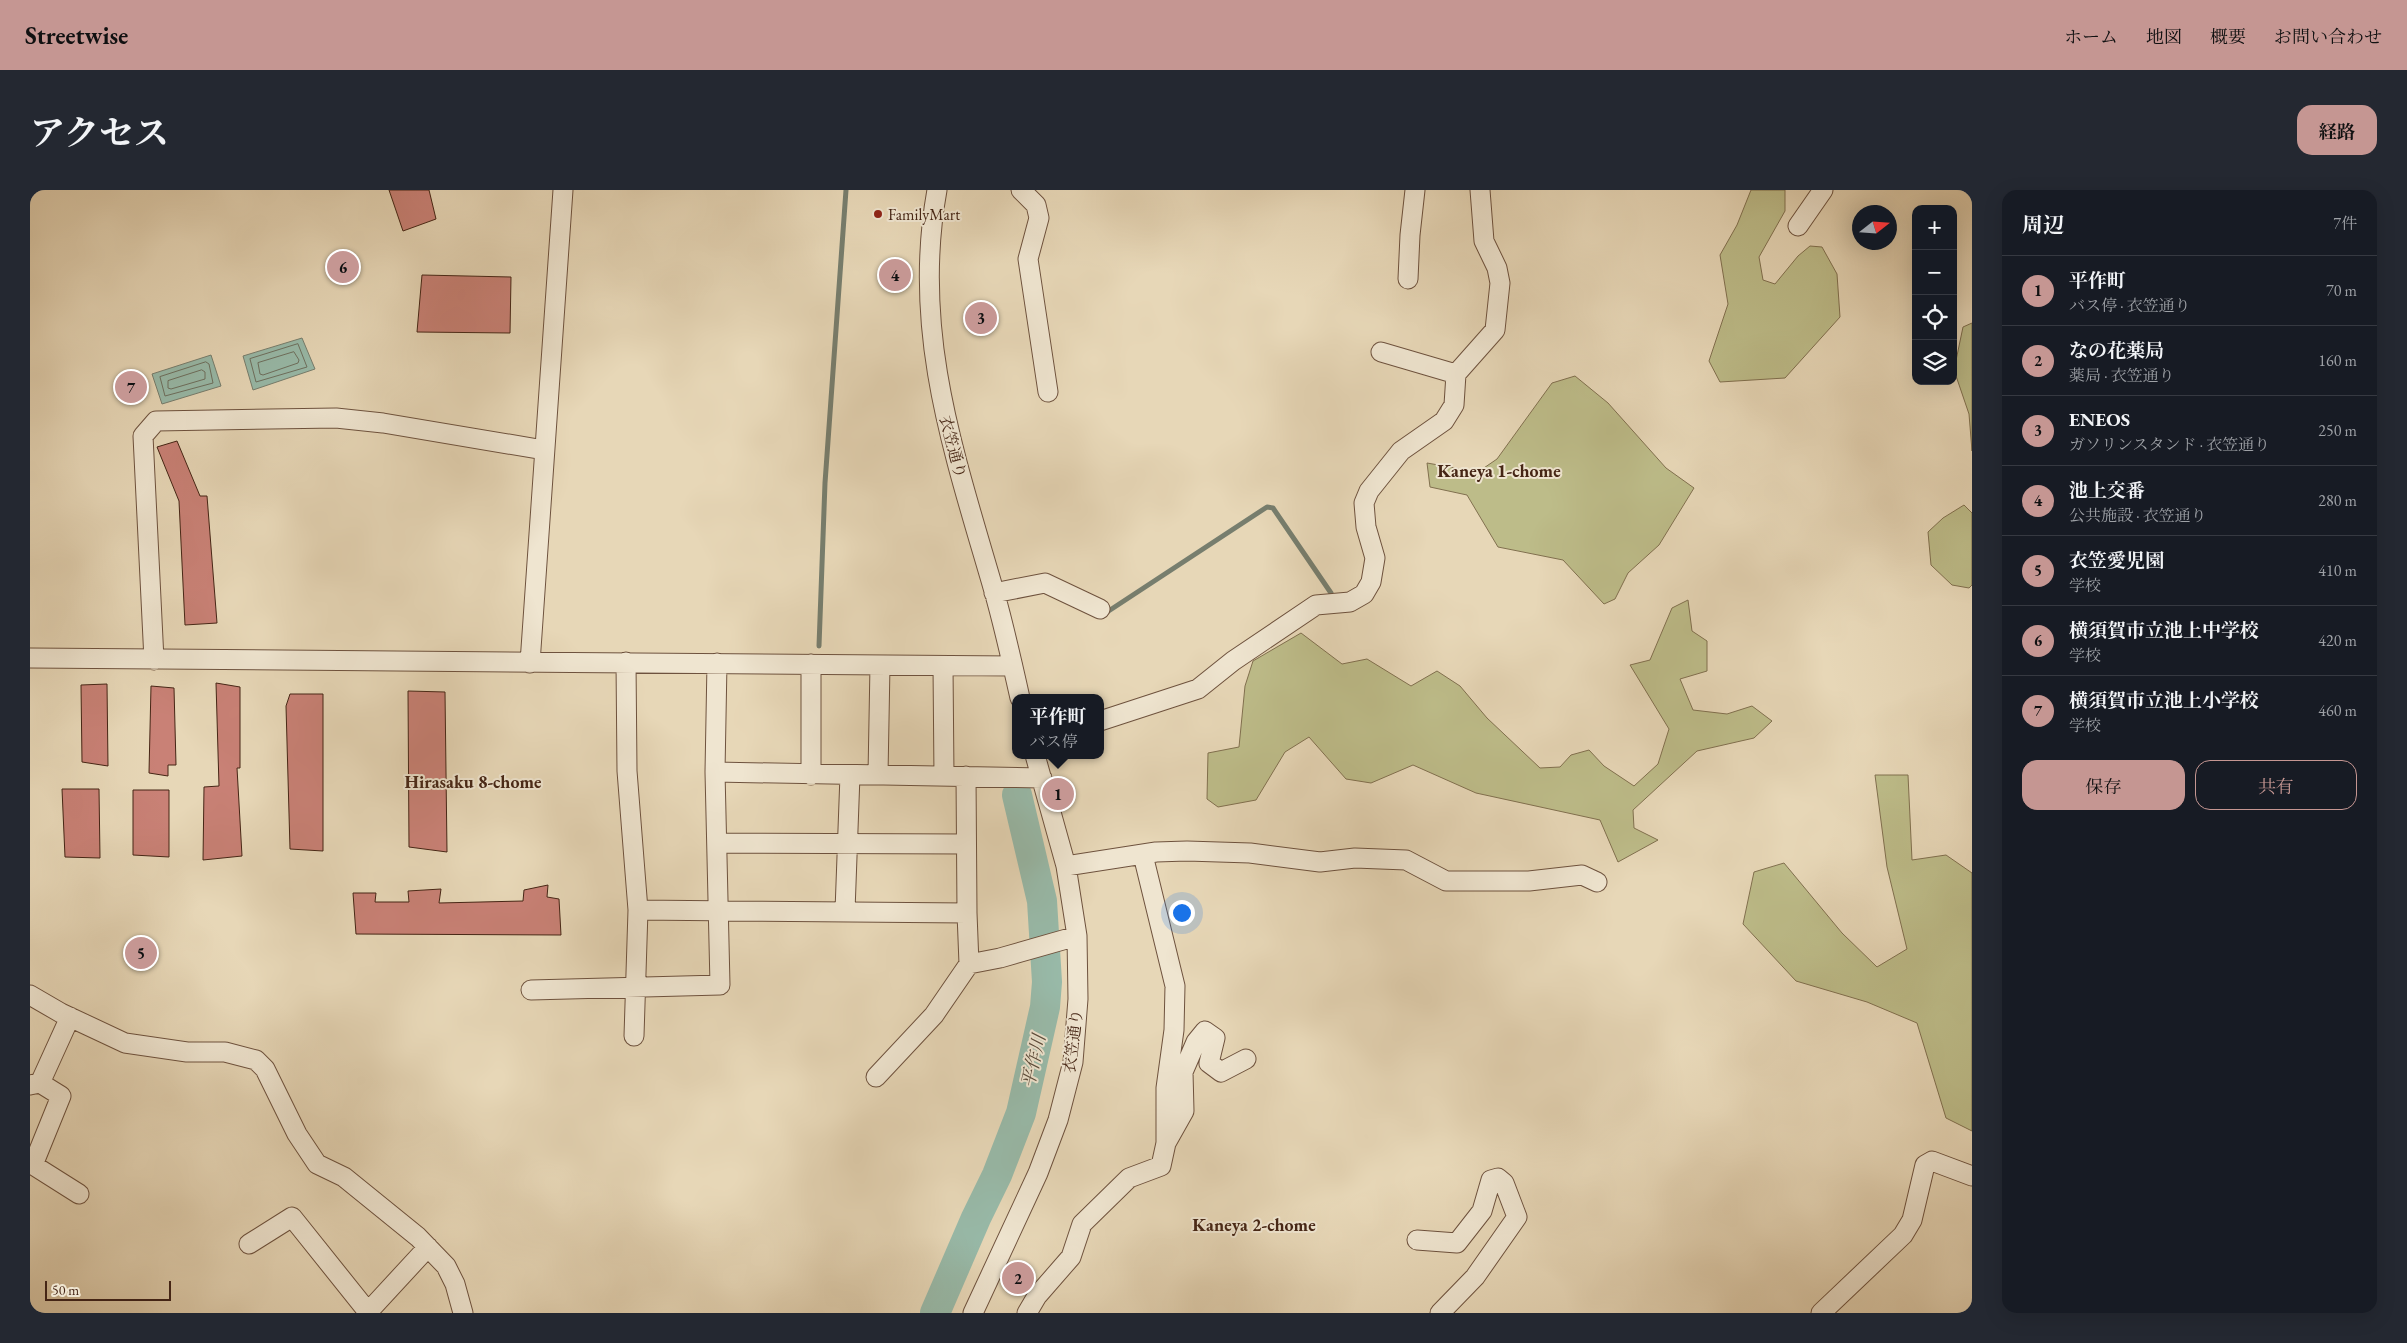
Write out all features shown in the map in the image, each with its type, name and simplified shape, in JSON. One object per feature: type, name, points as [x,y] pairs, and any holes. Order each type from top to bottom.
[{"type":"street","points":[[530,663],[562,190]]},
{"type":"street","name":"衣笠通り","points":[[937,190],[930,264],[930,310],[942,405],[953,453],[994,593],[1019,694]]},
{"type":"street","points":[[1021,190],[1036,205],[1038,218],[1028,259],[1048,392]]},
{"type":"street","points":[[1408,279],[1415,190]]},
{"type":"street","points":[[1104,720],[1198,689],[1233,661],[1316,605],[1350,602],[1364,594],[1371,582],[1375,558],[1366,527],[1364,503],[1369,491],[1401,451],[1444,421],[1454,405],[1456,374],[1496,330],[1500,283],[1497,268],[1484,241],[1480,190]]},
{"type":"street","points":[[1798,226],[1823,190]]},
{"type":"street","points":[[1381,352],[1456,374]]},
{"type":"street","points":[[154,660],[143,436],[156,421],[336,418],[384,423],[544,450]]},
{"type":"street","points":[[994,593],[1045,583],[1100,610]]},
{"type":"street","points":[[30,658],[1013,666]]},
{"type":"street","points":[[626,662],[627,771],[638,910],[634,1036]]},
{"type":"street","points":[[531,990],[720,985],[715,772],[717,663]]},
{"type":"street","points":[[811,664],[811,775]]},
{"type":"street","points":[[878,775],[880,665]]},
{"type":"street","points":[[943,666],[944,776]]},
{"type":"street","name":"衣笠通り","points":[[973,1313],[1038,1173],[1058,1120],[1073,1062],[1078,999],[1076,936],[1066,866],[1036,759]]},
{"type":"street","points":[[715,772],[1042,778]]},
{"type":"street","points":[[846,911],[850,775]]},
{"type":"street","points":[[876,1077],[934,1015],[969,964],[966,776]]},
{"type":"street","points":[[717,843],[848,842],[966,844]]},
{"type":"street","points":[[1066,866],[1187,851],[1250,853],[1320,862],[1355,858],[1406,860],[1446,881],[1529,881],[1582,875],[1597,882]]},
{"type":"street","points":[[1027,1313],[1037,1296],[1071,1257],[1082,1224],[1130,1178],[1161,1166],[1166,1143],[1166,1088],[1174,1030],[1175,986],[1143,855]]},
{"type":"street","points":[[638,910],[967,912]]},
{"type":"street","points":[[969,964],[1000,958],[1076,936]]},
{"type":"street","points":[[30,995],[70,1017],[125,1043],[187,1052],[225,1052],[256,1060],[265,1069],[297,1134],[317,1164],[344,1177],[428,1247],[449,1272],[456,1284],[463,1313]]},
{"type":"street","points":[[70,1017],[35,1084],[61,1096],[33,1165],[78,1194]]},
{"type":"street","points":[[1166,1143],[1184,1111],[1183,1072],[1196,1042],[1205,1031],[1215,1038],[1209,1063],[1221,1072],[1246,1059]]},
{"type":"street","points":[[1821,1313],[1904,1235],[1912,1220],[1925,1165],[1932,1161],[1972,1176]]},
{"type":"street","points":[[1417,1240],[1457,1243],[1482,1211],[1491,1180],[1498,1178],[1504,1182],[1517,1217],[1474,1277],[1440,1313]]},
{"type":"street","points":[[249,1244],[292,1216],[368,1312],[428,1247]]},
{"type":"shaded area","points":[[1751,190],[1785,190],[1785,211],[1759,257],[1763,280],[1775,284],[1798,256],[1810,246],[1822,247],[1837,274],[1840,317],[1785,378],[1720,382],[1709,361],[1728,304],[1720,255],[1737,225]]},
{"type":"shaded area","points":[[1972,323],[1972,451],[1969,414],[1957,379],[1957,356],[1963,327]]},
{"type":"shaded area","points":[[1575,376],[1608,403],[1666,468],[1694,488],[1659,545],[1628,573],[1615,599],[1604,604],[1563,560],[1498,547],[1467,495],[1430,487],[1427,463],[1478,472],[1497,459],[1552,383]]},
{"type":"shaded area","points":[[1964,505],[1972,513],[1972,585],[1969,588],[1952,585],[1931,565],[1928,532],[1943,518]]},
{"type":"shaded area","points":[[1688,600],[1692,631],[1707,641],[1707,671],[1680,679],[1693,710],[1727,714],[1752,706],[1772,721],[1754,738],[1697,751],[1633,810],[1634,828],[1658,840],[1618,862],[1600,820],[1476,793],[1413,765],[1371,783],[1346,779],[1309,737],[1285,752],[1256,800],[1218,807],[1207,799],[1208,753],[1239,747],[1245,686],[1253,661],[1301,633],[1342,664],[1367,659],[1411,686],[1437,671],[1460,686],[1487,718],[1540,768],[1560,767],[1571,755],[1589,750],[1604,766],[1634,786],[1658,764],[1669,729],[1630,665],[1650,660],[1672,608]]},
{"type":"shaded area","points":[[1875,775],[1908,775],[1912,860],[1946,855],[1972,873],[1972,1131],[1946,1118],[1917,1023],[1867,1002],[1796,981],[1743,924],[1754,872],[1784,863],[1842,933],[1877,967],[1907,949],[1887,867]]},
{"type":"water","points":[[302,338],[315,369],[253,390],[243,356]]},
{"type":"water","points":[[211,355],[221,386],[162,404],[152,374]]},
{"type":"building","points":[[389,190],[429,190],[436,219],[403,231]]},
{"type":"building","points":[[422,275],[511,277],[510,333],[417,332]]},
{"type":"building","points":[[177,441],[200,496],[207,496],[217,623],[185,625],[179,501],[157,447]]},
{"type":"building","points":[[216,683],[240,687],[240,768],[237,768],[242,856],[203,860],[204,787],[219,786]]},
{"type":"building","points":[[107,684],[108,766],[82,762],[81,685]]},
{"type":"building","points":[[151,686],[174,688],[176,765],[168,765],[168,776],[149,773]]},
{"type":"building","points":[[408,691],[445,692],[447,852],[409,847]]},
{"type":"building","points":[[290,694],[323,694],[323,851],[290,849],[286,706]]},
{"type":"building","points":[[62,789],[99,789],[100,858],[65,857]]},
{"type":"building","points":[[133,790],[169,790],[169,857],[133,855]]},
{"type":"building","points":[[548,885],[547,897],[559,899],[561,935],[356,934],[353,893],[376,893],[375,902],[409,902],[408,891],[441,889],[439,903],[523,901],[524,890]]},
{"type":"waterway","points":[[819,646],[825,483],[846,190]]},
{"type":"waterway","points":[[1104,614],[1267,507],[1273,508],[1331,593]]},
{"type":"waterway","name":"平作川","points":[[935,1313],[976,1218],[997,1175],[1021,1113],[1045,1007],[1047,982],[1042,901],[1017,795]]},
{"type":"place","name":"FamilyMart","points":[[878,214]]},
{"type":"place","name":"横須賀市立池上中学校","points":[[343,267]]},
{"type":"place","name":"池上交番","points":[[895,275]]},
{"type":"place","name":"ENEOS","points":[[981,318]]},
{"type":"place","name":"横須賀市立池上小学校","points":[[131,387]]},
{"type":"place","name":"平作町","points":[[1058,794]]},
{"type":"place","name":"衣笠愛児園","points":[[141,953]]},
{"type":"place","name":"なの花薬局","points":[[1018,1278]]},
{"type":"district","name":"Kaneya 1-chome","points":[[1499,470]]},
{"type":"district","name":"Hirasaku 8-chome","points":[[473,781]]},
{"type":"district","name":"Kaneya 2-chome","points":[[1254,1224]]}]
